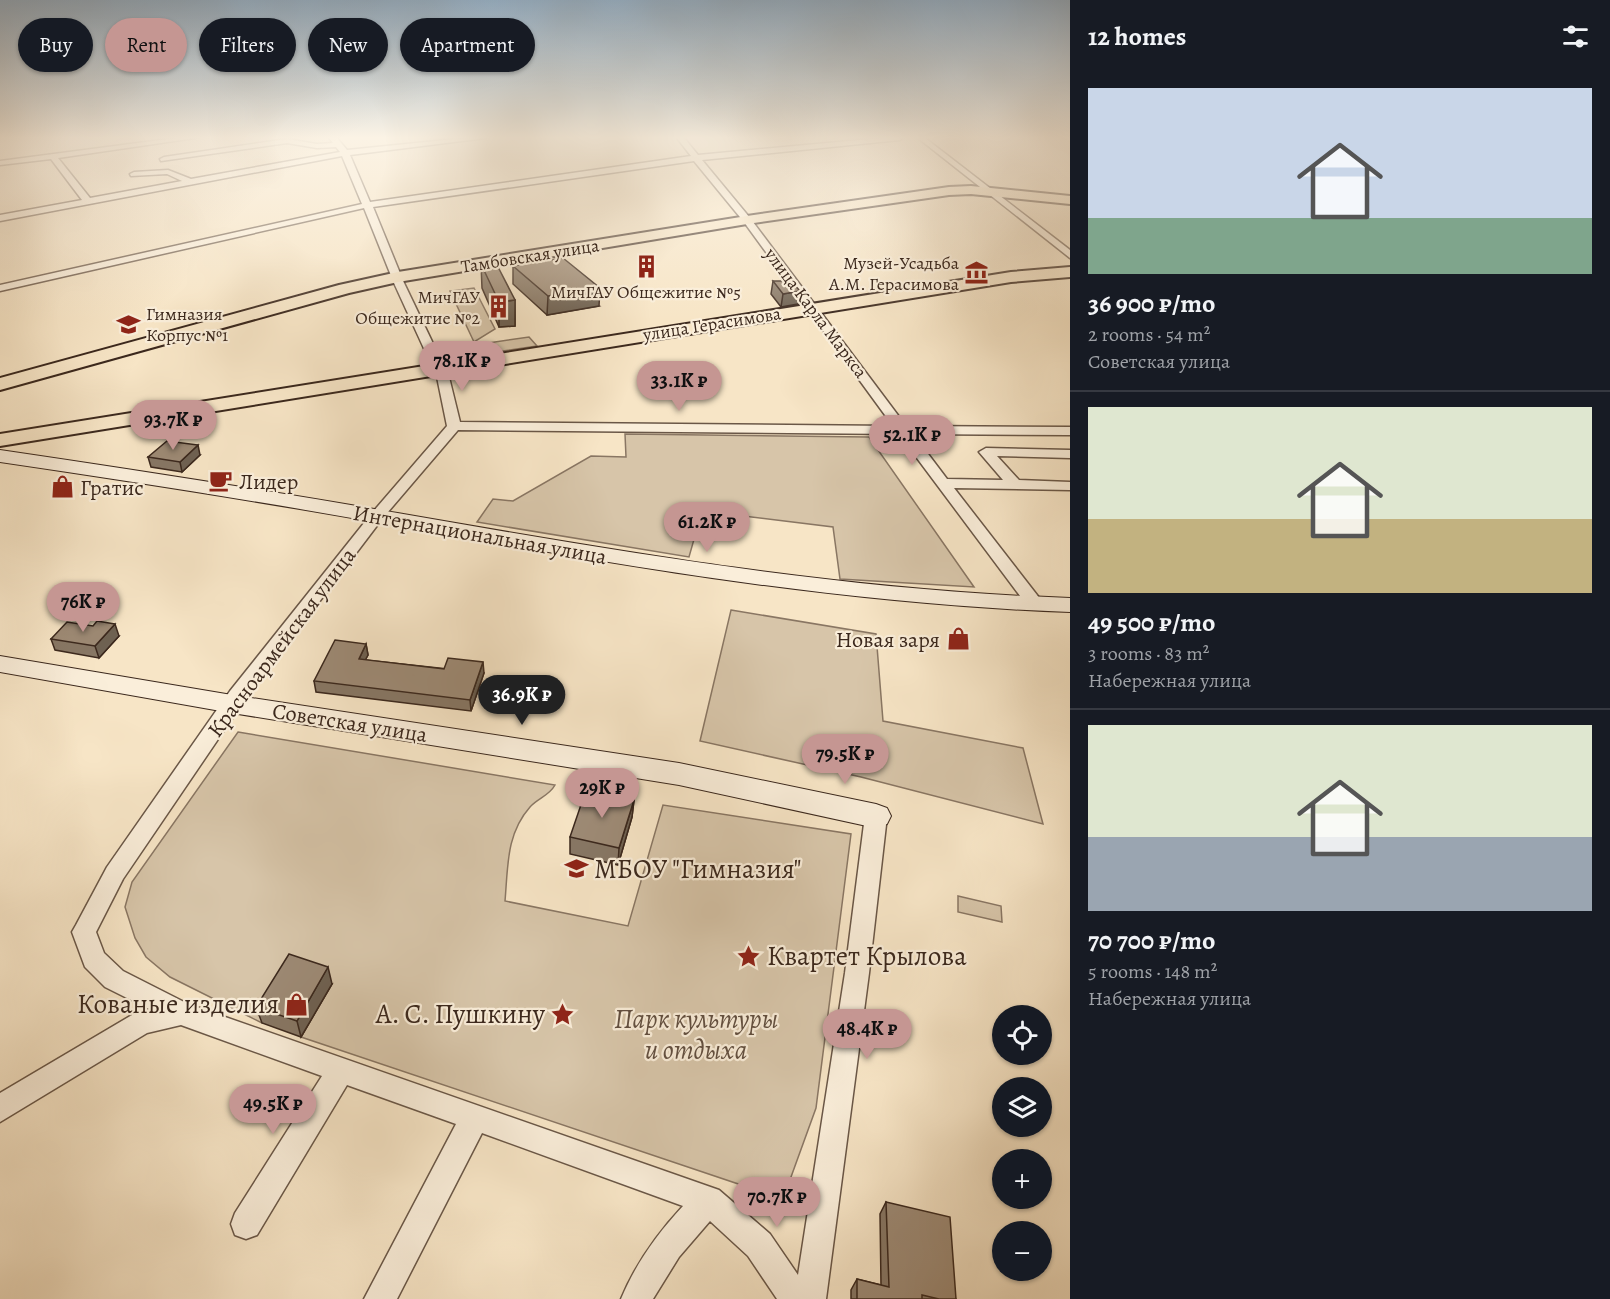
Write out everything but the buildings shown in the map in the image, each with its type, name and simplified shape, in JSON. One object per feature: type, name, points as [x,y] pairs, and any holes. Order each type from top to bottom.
[{"type":"main road","name":"Тамбовская улица","points":[[0,384],[345,289],[398,277],[747,220],[896,199]]},
{"type":"main road","name":"Тамбовская улица","points":[[1054,199],[1070,200]]},
{"type":"main road","name":"улица Герасимова","points":[[2,454],[489,360],[1011,277],[1070,272]]},
{"type":"main road","name":"Интернациональная улица","points":[[2,454],[702,573],[854,592],[1035,604],[1070,604]]},
{"type":"main road","name":"Советская улица","points":[[0,664],[232,704],[679,774],[876,816]]},
{"type":"street","points":[[85,199],[88,202]]},
{"type":"street","points":[[0,218],[105,199]]},
{"type":"street","points":[[365,199],[399,283],[443,377],[454,426],[1070,430]]},
{"type":"street","points":[[0,288],[368,205],[413,199]]},
{"type":"street","name":"улица Карла Маркса","points":[[729,199],[1035,604]]},
{"type":"street","points":[[997,199],[1070,255]]},
{"type":"street","name":"Красноармейская улица","points":[[454,426],[377,516],[232,704],[115,873],[84,932],[94,959],[114,979],[182,1013],[709,1200]]},
{"type":"street","points":[[1014,484],[986,452],[1070,454]]},
{"type":"street","points":[[945,483],[1070,486]]},
{"type":"street","points":[[810,1299],[857,973],[876,816]]},
{"type":"street","points":[[0,1108],[141,1023],[182,1013]]},
{"type":"street","points":[[246,1224],[341,1070]]},
{"type":"street","points":[[380,1299],[412,1242],[430,1201],[475,1117]]},
{"type":"street","points":[[637,1299],[647,1274],[679,1232],[709,1200],[759,1245],[796,1299]]},
{"type":"green space","points":[[474,288],[495,329],[474,342],[450,291]]},
{"type":"green space","points":[[529,337],[537,346],[496,352],[488,343]]},
{"type":"green space","points":[[470,347],[478,358],[449,362],[442,350]]},
{"type":"green space","points":[[625,434],[869,437],[974,587],[840,579],[833,527],[702,511],[689,557],[477,522],[493,499],[513,501],[591,456],[626,457]]},
{"type":"green space","points":[[731,610],[876,634],[883,721],[1023,748],[1043,824],[861,777],[700,741]]},
{"type":"green space","name":"Парк культуры и отдыха","points":[[238,732],[555,785],[550,792],[530,807],[516,828],[508,863],[505,901],[628,926],[663,805],[851,834],[816,1108],[783,1199],[301,1037],[332,984],[294,971],[262,1023],[170,977],[146,957],[135,938],[125,907],[132,882]]},
{"type":"green space","points":[[958,896],[1001,906],[1002,922],[958,912]]},
{"type":"place","name":"МичГАУ Общежитие №5","points":[[646,266]]},
{"type":"place","name":"Музей-Усадьба А.М. Герасимова","points":[[977,273]]},
{"type":"place","name":"МичГАУ Общежитие №2","points":[[498,307]]},
{"type":"place","name":"Гимназия Корпус №1","points":[[128,324]]},
{"type":"place","name":"Лидер","points":[[221,481]]},
{"type":"place","name":"Гратис","points":[[62,487]]},
{"type":"place","name":"Новая заря","points":[[958,639]]},
{"type":"place","name":"МБОУ \"Гимназия\"","points":[[576,869]]},
{"type":"place","name":"Квартет Крылова","points":[[749,956]]},
{"type":"place","name":"Кованые изделия","points":[[297,1004]]},
{"type":"place","name":"А. С. Пушкину","points":[[563,1014]]}]
